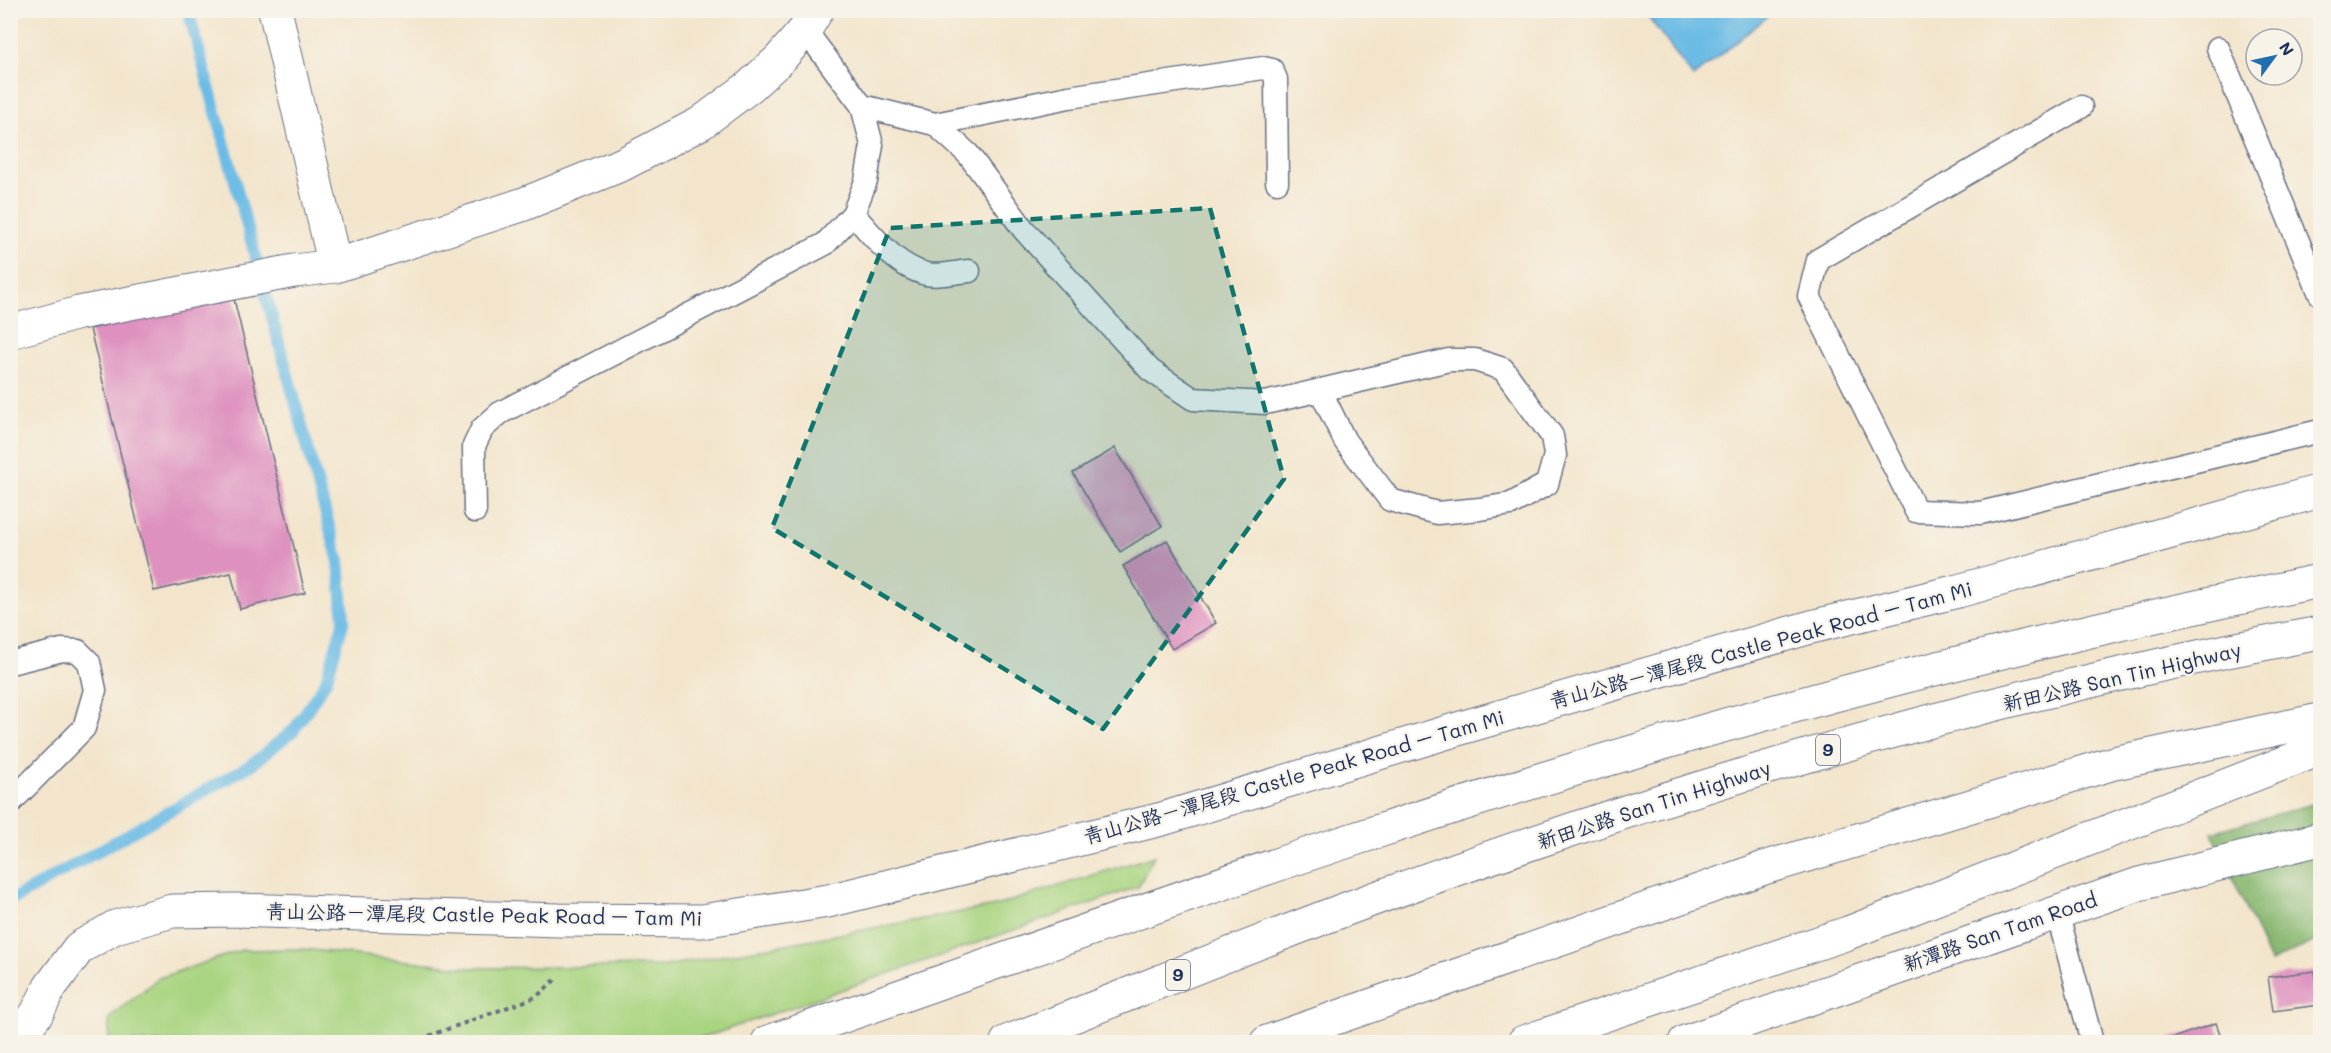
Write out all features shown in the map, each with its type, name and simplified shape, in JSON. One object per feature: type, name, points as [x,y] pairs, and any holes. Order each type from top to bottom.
[{"type":"main road","points":[[275,10],[335,266]]},
{"type":"main road","points":[[10,332],[79,313],[294,271],[335,266],[524,204],[623,164],[701,123],[779,60],[811,20]]},
{"type":"main road","name":"青山公路－潭尾段 Castle Peak Road – Tam Mi","points":[[15,1042],[39,1028],[50,987],[79,948],[115,927],[172,911],[235,910],[559,920],[702,921],[828,901],[1162,819],[1472,725],[1799,630],[1958,591],[2320,491]]},
{"type":"main road","points":[[768,1042],[1330,847],[1654,746],[1996,653],[2320,581]]},
{"type":"main road","name":"新田公路 San Tin Highway","points":[[1007,1042],[1348,908],[1627,812],[1832,749],[2086,683],[2320,633]]},
{"type":"main road","points":[[1267,1042],[1764,868],[2114,763],[2320,720]]},
{"type":"main road","points":[[1524,1042],[1848,933],[2320,749]]},
{"type":"main road","name":"新潭路 San Tam Road","points":[[1685,1042],[2139,884],[2320,839]]},
{"type":"lane","points":[[475,511],[474,446],[482,429],[500,414],[825,244],[853,214],[866,181],[872,145],[862,106],[811,20]]},
{"type":"lane","points":[[2218,48],[2320,294]]},
{"type":"lane","points":[[862,106],[935,124],[1069,97],[1263,68],[1272,70],[1276,79],[1277,182]]},
{"type":"lane","points":[[2081,107],[1818,260],[1809,296],[1916,511],[1980,513],[2320,431]]},
{"type":"lane","points":[[935,124],[968,154],[1024,230],[1150,370],[1193,399],[1265,403],[1320,390],[1449,360],[1475,360],[1503,369],[1552,436],[1555,455],[1547,484],[1511,504],[1437,513],[1390,500],[1345,441],[1320,390]]},
{"type":"lane","points":[[853,214],[904,266],[928,274],[969,271]]},
{"type":"lane","points":[[10,663],[62,650],[78,651],[89,662],[95,690],[84,728],[10,803]]},
{"type":"lane","points":[[2057,912],[2092,1042]]},
{"type":"path","points":[[412,1042],[536,997],[556,979]]},
{"type":"highlighted area","points":[[1210,208],[1284,479],[1103,729],[772,528],[890,228]]},
{"type":"green space","points":[[2320,802],[2320,939],[2270,962],[2212,832]]},
{"type":"green space","points":[[1154,856],[1138,887],[691,1042],[109,1042],[109,1018],[159,978],[242,950],[303,949],[470,968],[665,966],[995,906]]},
{"type":"water","points":[[1644,11],[1774,11],[1693,77]]},
{"type":"building","points":[[233,295],[305,593],[240,609],[231,573],[154,591],[90,329]]},
{"type":"building","points":[[1115,448],[1162,526],[1120,552],[1073,473]]},
{"type":"building","points":[[1167,540],[1216,623],[1172,649],[1123,566]]},
{"type":"building","points":[[2315,971],[2320,1005],[2273,1011],[2268,977]]},
{"type":"building","points":[[2216,1023],[2223,1042],[2161,1042]]},
{"type":"waterway","points":[[10,901],[251,765],[294,730],[326,681],[344,620],[339,562],[188,10]]}]
